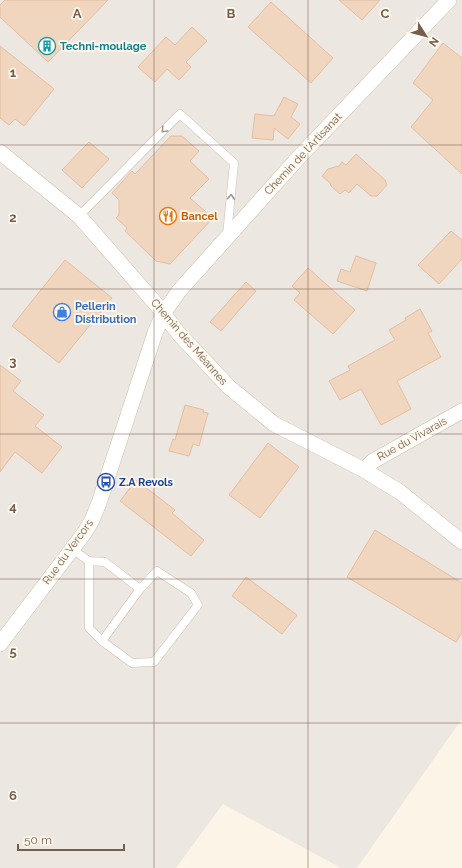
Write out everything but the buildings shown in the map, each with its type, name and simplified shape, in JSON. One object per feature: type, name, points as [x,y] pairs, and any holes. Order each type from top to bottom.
[{"type":"street","name":"Chemin de l'Artisanat","points":[[164,314],[179,291],[227,236],[300,156],[449,0]]},
{"type":"street","name":"Chemin des Méannes","points":[[0,152],[80,216],[164,314],[179,334],[229,387],[274,424],[364,470],[400,492],[462,542]]},
{"type":"street","name":"Rue du Vercors","points":[[0,644],[85,532],[92,520],[99,503],[155,333],[164,314]]},
{"type":"street","name":"Rue du Vivarais","points":[[364,470],[373,461],[462,411]]},
{"type":"lane","points":[[80,216],[180,114],[234,163],[227,236]]},
{"type":"lane","points":[[72,549],[89,561],[105,562],[140,589]]},
{"type":"lane","points":[[89,561],[89,628],[102,641],[132,663],[154,662],[198,605],[191,593],[157,571],[140,589],[102,641]]},
{"type":"shaded area","points":[[0,0],[462,0],[462,719],[357,868],[341,868],[223,804],[176,868],[0,868]]},
{"type":"place","name":"Techni-moulage","points":[[47,46]]},
{"type":"place","name":"Bancel","points":[[168,216]]},
{"type":"place","name":"Pellerin Distribution","points":[[62,312]]},
{"type":"place","name":"Z.A Revols","points":[[106,482]]}]
